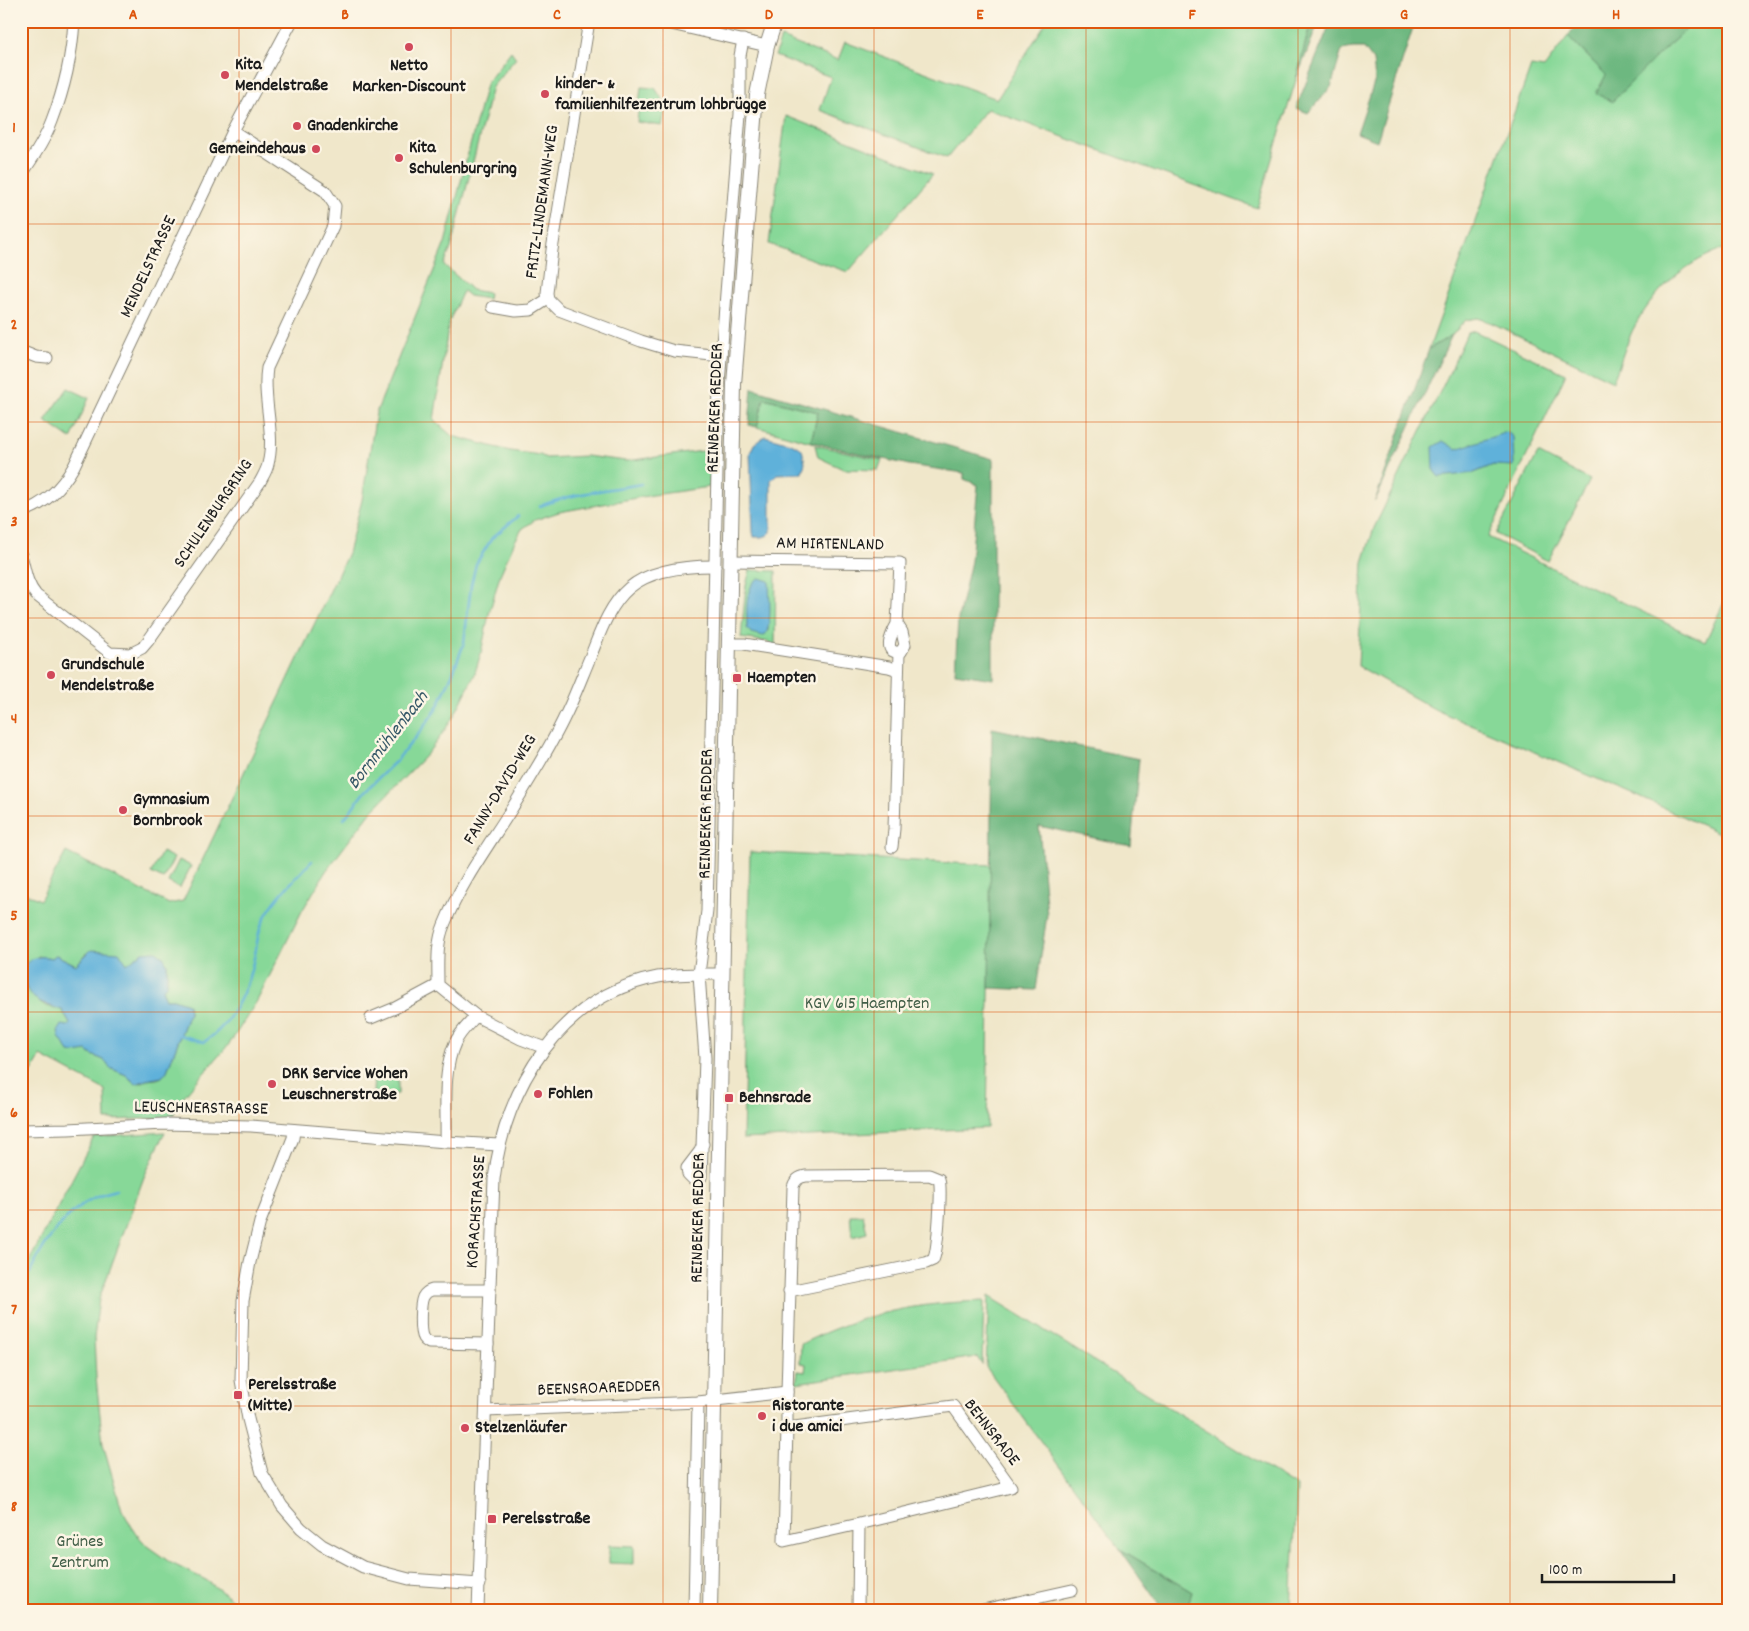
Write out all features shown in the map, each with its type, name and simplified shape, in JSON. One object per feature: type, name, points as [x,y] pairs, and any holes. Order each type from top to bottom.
[{"type":"main road","name":"REINBEKER REDDER","points":[[710,1610],[734,384],[756,103],[767,46],[775,21]]},
{"type":"street","points":[[21,175],[52,122],[63,89],[74,21]]},
{"type":"street","name":"MENDELSTRASSE","points":[[21,512],[36,506],[59,488],[74,466],[233,131],[292,21]]},
{"type":"street","name":"FRITZ-LINDEMANN-WEG","points":[[588,21],[552,250],[547,293],[548,300],[552,305],[565,313],[641,341],[674,351],[721,356]]},
{"type":"street","points":[[658,21],[767,46]]},
{"type":"street","name":"REINBEKER REDDER","points":[[703,1144],[705,1058],[699,974],[707,911],[721,356],[740,114],[740,56],[743,40]]},
{"type":"street","name":"SCHULENBURGRING","points":[[21,554],[27,580],[30,588],[36,595],[110,653],[130,654],[142,648],[148,641],[260,482],[268,465],[271,447],[266,392],[267,368],[334,226],[335,206],[325,191],[233,131]]},
{"type":"street","name":"FRITZ-LINDEMANN-WEG","points":[[493,307],[516,311],[531,310],[548,300]]},
{"type":"street","points":[[21,351],[36,357],[47,358]]},
{"type":"street","name":"AM HIRTENLAND","points":[[730,561],[900,563],[897,624],[889,640],[892,651],[899,652],[898,672]]},
{"type":"street","name":"FANNY-DAVID-WEG","points":[[438,985],[438,950],[443,926],[473,870],[551,743],[565,716],[603,626],[615,604],[630,587],[646,578],[673,569],[690,566],[715,566]]},
{"type":"street","points":[[729,644],[744,644],[879,666],[895,669],[898,672],[892,848]]},
{"type":"street","name":"KORACHSTRASSE","points":[[478,1610],[494,1179],[499,1145],[514,1104],[532,1068],[545,1048],[563,1026],[580,1011],[605,996],[658,977],[723,974]]},
{"type":"street","points":[[371,1018],[395,1008],[438,985],[476,1016],[521,1039],[545,1048]]},
{"type":"street","points":[[446,1142],[447,1070],[450,1056],[455,1042],[476,1016]]},
{"type":"street","name":"LEUSCHNERSTRASSE","points":[[21,1130],[164,1124],[251,1126],[499,1145]]},
{"type":"street","points":[[294,1130],[294,1138],[260,1222],[243,1302],[241,1380],[248,1419],[262,1473],[282,1506],[301,1528],[322,1545],[363,1567],[409,1579],[480,1584]]},
{"type":"street","name":"BEHNSRADE","points":[[787,1428],[953,1406],[1011,1487],[784,1541],[789,1291],[793,1187],[798,1178],[806,1176],[929,1175],[939,1180],[941,1187],[936,1253],[933,1260],[789,1291]]},
{"type":"street","name":"KORACHSTRASSE","points":[[488,1344],[429,1343],[423,1339],[421,1331],[422,1302],[425,1294],[432,1290],[490,1290]]},
{"type":"street","points":[[714,1400],[787,1392]]},
{"type":"street","name":"BEENSROAREDDER","points":[[486,1411],[714,1400]]},
{"type":"street","points":[[694,1610],[698,1402]]},
{"type":"street","points":[[858,1610],[860,1524]]},
{"type":"street","points":[[983,1610],[1072,1590]]},
{"type":"green space","points":[[1047,21],[1311,21],[1296,80],[1257,208],[987,109],[947,158],[820,110],[831,77],[775,56],[781,38],[838,60],[845,42],[997,99]]},
{"type":"green space","points":[[1311,21],[1319,21],[1296,80]]},
{"type":"green space","points":[[1331,21],[1415,21],[1377,141],[1357,133],[1375,80],[1373,60],[1364,48],[1342,50],[1331,87],[1308,113],[1296,108]]},
{"type":"green space","points":[[1579,21],[1615,21],[1625,33],[1632,21],[1695,21],[1612,102],[1596,93],[1606,75],[1568,36]]},
{"type":"green space","points":[[1695,21],[1728,21],[1728,247],[1699,260],[1664,286],[1645,310],[1632,331],[1613,381],[1478,318],[1466,320],[1452,335],[1429,349],[1531,66],[1544,68],[1568,36],[1606,75],[1657,56]]},
{"type":"green space","points":[[511,51],[516,58],[492,87],[451,248],[444,265],[472,290],[489,293],[488,299],[469,296],[463,291],[449,322],[434,420],[452,436],[510,451],[540,455],[546,458],[586,456],[626,461],[711,450],[710,487],[559,512],[535,520],[522,529],[500,575],[474,676],[454,716],[427,754],[370,813],[326,871],[302,911],[257,1001],[230,1043],[184,1096],[171,1118],[106,1120],[105,1090],[41,1056],[29,1077],[21,1074],[21,891],[40,900],[66,852],[169,904],[183,901],[348,553],[362,500],[376,413],[445,243],[486,84]],"holes":[[[88,952],[127,964],[167,964],[167,983],[162,990],[166,999],[173,999],[188,1004],[189,1013],[167,1071],[162,1077],[146,1080],[141,1083],[132,1081],[126,1075],[110,1068],[104,1060],[87,1051],[69,1052],[60,1037],[70,1024],[62,1010],[46,1006],[33,997],[38,956],[52,958],[56,955],[76,965]]]},
{"type":"green space","points":[[641,87],[655,88],[666,105],[662,126],[637,122]]},
{"type":"green space","points":[[786,116],[933,174],[848,272],[769,244]]},
{"type":"green space","points":[[1474,331],[1566,374],[1488,537],[1705,642],[1728,594],[1728,837],[1436,710],[1358,666],[1363,562],[1374,528],[1467,333]],"holes":[[[1443,442],[1456,449],[1514,465],[1493,465],[1474,473]]]},
{"type":"green space","points":[[1452,335],[1375,501],[1429,349]]},
{"type":"green space","points":[[68,388],[89,398],[71,439],[45,421]]},
{"type":"green space","points":[[752,388],[993,459],[993,679],[955,673],[958,619],[971,561],[978,485],[964,479],[964,473],[909,465],[811,442],[818,412],[764,398],[757,427],[749,425]]},
{"type":"green space","points":[[764,398],[818,412],[811,442],[757,427]]},
{"type":"green space","points":[[815,445],[882,460],[878,470],[843,469],[818,457]]},
{"type":"green space","points":[[1538,453],[1590,480],[1548,561],[1496,534]]},
{"type":"green space","points":[[750,570],[776,571],[775,646],[769,642],[741,638],[746,585]],"holes":[[[768,581],[768,632],[747,628],[750,589]]]},
{"type":"green space","points":[[992,728],[1139,759],[1131,846],[1039,826],[1047,915],[1036,990],[989,988]]},
{"type":"green space","points":[[162,852],[174,858],[163,879],[151,873]]},
{"type":"green space","name":"KGV 615 Haempten","points":[[750,852],[991,865],[987,1128],[743,1139]]},
{"type":"green space","points":[[179,860],[191,866],[180,888],[168,882]]},
{"type":"green space","points":[[374,1074],[398,1075],[398,1094],[373,1093]]},
{"type":"green space","name":"Grünes Zentrum","points":[[165,1132],[144,1177],[99,1299],[94,1338],[103,1444],[122,1510],[135,1532],[147,1546],[171,1563],[206,1580],[246,1610],[21,1610],[21,1277],[94,1137]]},
{"type":"green space","points":[[850,1215],[863,1215],[867,1233],[852,1237]]},
{"type":"green space","points":[[989,1296],[1297,1487],[1291,1610],[1186,1610],[1192,1592],[1120,1549],[986,1367]]},
{"type":"green space","points":[[984,1301],[982,1365],[977,1357],[796,1383],[798,1371],[805,1372],[806,1364],[800,1363],[801,1344],[824,1333],[868,1317],[912,1307]]},
{"type":"green space","points":[[609,1545],[634,1546],[634,1564],[609,1563]]},
{"type":"green space","points":[[1120,1549],[1192,1592],[1186,1610],[1163,1610]]},
{"type":"water","points":[[1507,432],[1513,437],[1514,466],[1493,465],[1474,473],[1439,477],[1434,471],[1433,447],[1443,441],[1456,449]]},
{"type":"water","points":[[765,436],[793,444],[802,449],[805,463],[802,473],[777,474],[771,480],[771,532],[765,536],[754,537],[750,453],[754,444]]},
{"type":"water","points":[[759,578],[769,581],[770,618],[767,632],[764,636],[751,633],[747,628],[749,593],[754,582]]},
{"type":"water","points":[[91,950],[119,952],[127,964],[143,952],[156,951],[163,956],[167,964],[167,984],[162,990],[166,999],[173,999],[188,1004],[189,1013],[167,1071],[162,1077],[136,1084],[126,1075],[110,1068],[104,1060],[87,1051],[69,1052],[59,1037],[58,1030],[61,1025],[68,1026],[70,1024],[62,1010],[39,1001],[29,993],[23,979],[22,969],[31,959],[38,957],[52,958],[56,955],[76,965]]},
{"type":"waterway","name":"Bornmühlenbach","points":[[540,506],[577,495],[641,484]]},
{"type":"waterway","name":"Bornmühlenbach","points":[[344,819],[365,791],[396,761],[437,708],[464,643],[471,585],[476,564],[492,538],[518,516]]},
{"type":"waterway","name":"Bornmühlenbach","points":[[180,1035],[204,1042],[224,1025],[244,991],[263,921],[279,897],[312,861]]},
{"type":"waterway","name":"Bornmühlenbach","points":[[30,1273],[53,1233],[75,1210],[101,1194],[116,1190]]},
{"type":"waterway","name":"Bornmühlenbach","points":[[21,1320],[25,1303]]},
{"type":"place","name":"Netto Marken-Discount","points":[[409,47]]},
{"type":"place","name":"Kita Mendelstraße","points":[[225,75]]},
{"type":"place","name":"kinder- & familienhilfezentrum lohbrügge","points":[[545,94]]},
{"type":"place","name":"Gnadenkirche","points":[[297,126]]},
{"type":"place","name":"Gemeindehaus","points":[[316,149]]},
{"type":"place","name":"Kita Schulenburgring","points":[[399,158]]},
{"type":"place","name":"Grundschule Mendelstraße","points":[[51,675]]},
{"type":"place","name":"Haempten","points":[[737,678]]},
{"type":"place","name":"Gymnasium Bornbrook","points":[[123,810]]},
{"type":"place","name":"DRK Service Wohen Leuschnerstraße","points":[[272,1084]]},
{"type":"place","name":"Fohlen","points":[[538,1094]]},
{"type":"place","name":"Behnsrade","points":[[729,1098]]},
{"type":"place","name":"Perelsstraße (Mitte)","points":[[238,1395]]},
{"type":"place","name":"Ristorante i due amici","points":[[762,1416]]},
{"type":"place","name":"Stelzenläufer","points":[[465,1428]]},
{"type":"place","name":"Perelsstraße","points":[[492,1519]]}]
